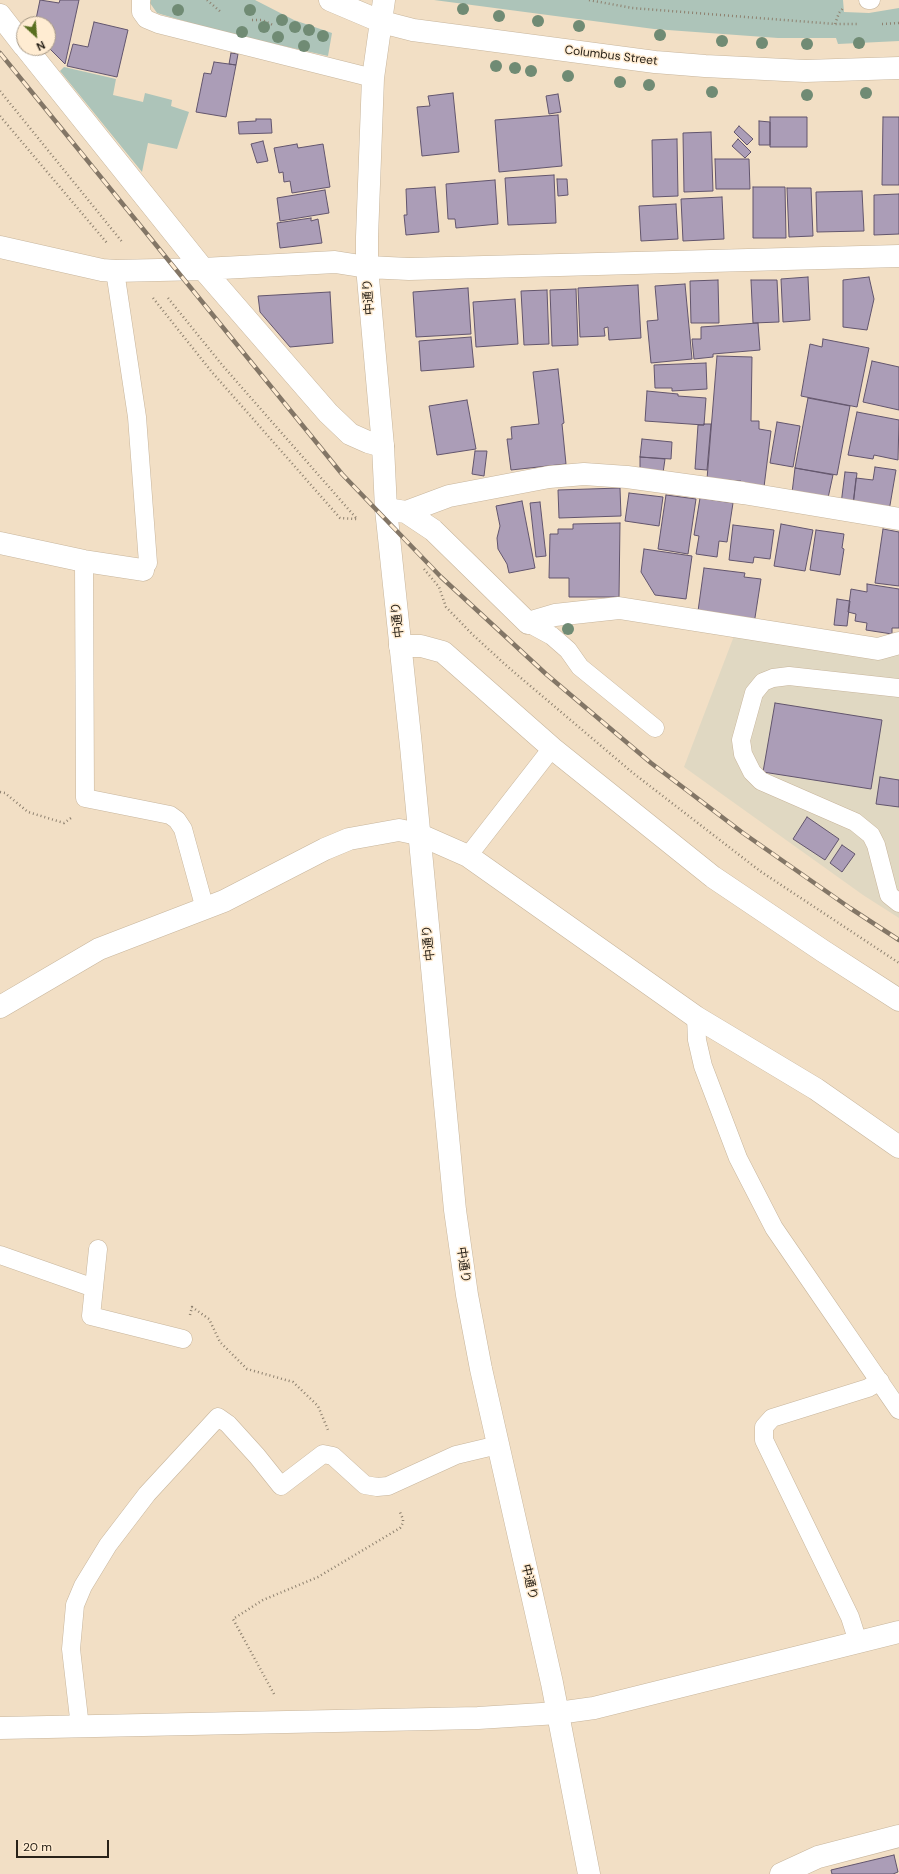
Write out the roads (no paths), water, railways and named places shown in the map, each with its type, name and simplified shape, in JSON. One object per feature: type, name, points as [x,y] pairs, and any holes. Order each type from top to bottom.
[{"type":"street","name":"Columbus Street","points":[[330,0],[382,22],[413,30],[563,50],[705,66],[805,71],[899,68]]},
{"type":"street","name":"中通り","points":[[384,0],[373,78],[367,267],[383,446],[396,511],[400,646],[457,1226],[471,1317],[558,1713],[589,1874]]},
{"type":"street","points":[[0,15],[16,36]]},
{"type":"street","points":[[32,56],[203,270],[328,413],[350,434],[368,442],[383,446]]},
{"type":"street","points":[[0,247],[102,270],[115,271],[203,270],[335,262],[367,267],[410,269],[899,256]]},
{"type":"street","points":[[396,511],[449,496],[549,476],[584,474],[627,477],[743,493],[899,519]]},
{"type":"street","points":[[396,511],[434,530],[528,622],[555,615],[619,608],[878,649],[899,643]]},
{"type":"street","points":[[0,543],[84,561],[143,570]]},
{"type":"street","points":[[400,646],[421,646],[443,652],[552,748],[713,877],[899,1000]]},
{"type":"street","points":[[0,1007],[99,949],[224,901],[324,849],[349,839],[399,830],[418,834],[468,856],[696,1017],[816,1089],[899,1147]]},
{"type":"street","points":[[0,1728],[478,1718],[558,1713],[594,1708],[899,1632]]},
{"type":"street","points":[[781,1874],[818,1857],[899,1836]]},
{"type":"lane","points":[[141,0],[141,12],[146,19],[158,24],[373,78]]},
{"type":"lane","points":[[115,271],[137,417],[148,563],[143,570]]},
{"type":"lane","points":[[84,561],[85,798],[170,815],[177,820],[183,829],[205,909]]},
{"type":"lane","points":[[528,622],[552,636],[568,650],[580,667],[655,728]]},
{"type":"lane","points":[[899,688],[789,676],[773,678],[763,682],[754,693],[741,740],[743,754],[752,772],[761,781],[855,822],[871,835],[876,845],[890,895],[899,903]]},
{"type":"lane","points":[[468,856],[552,748]]},
{"type":"lane","points":[[696,1017],[697,1040],[703,1066],[738,1158],[770,1221],[899,1410]]},
{"type":"lane","points":[[98,1249],[91,1316],[184,1339]]},
{"type":"lane","points":[[0,1255],[94,1288]]},
{"type":"lane","points":[[858,1642],[850,1617],[764,1440],[764,1427],[772,1418],[868,1388],[880,1381]]},
{"type":"lane","points":[[80,1727],[71,1649],[75,1604],[83,1586],[108,1545],[147,1494],[218,1418],[228,1424],[257,1456],[281,1486],[323,1454],[333,1456],[365,1486],[377,1487],[388,1486],[456,1455],[498,1445]]},
{"type":"railway","points":[[0,53],[342,474],[441,577],[546,674],[651,763],[743,833],[850,908],[899,940]]}]
